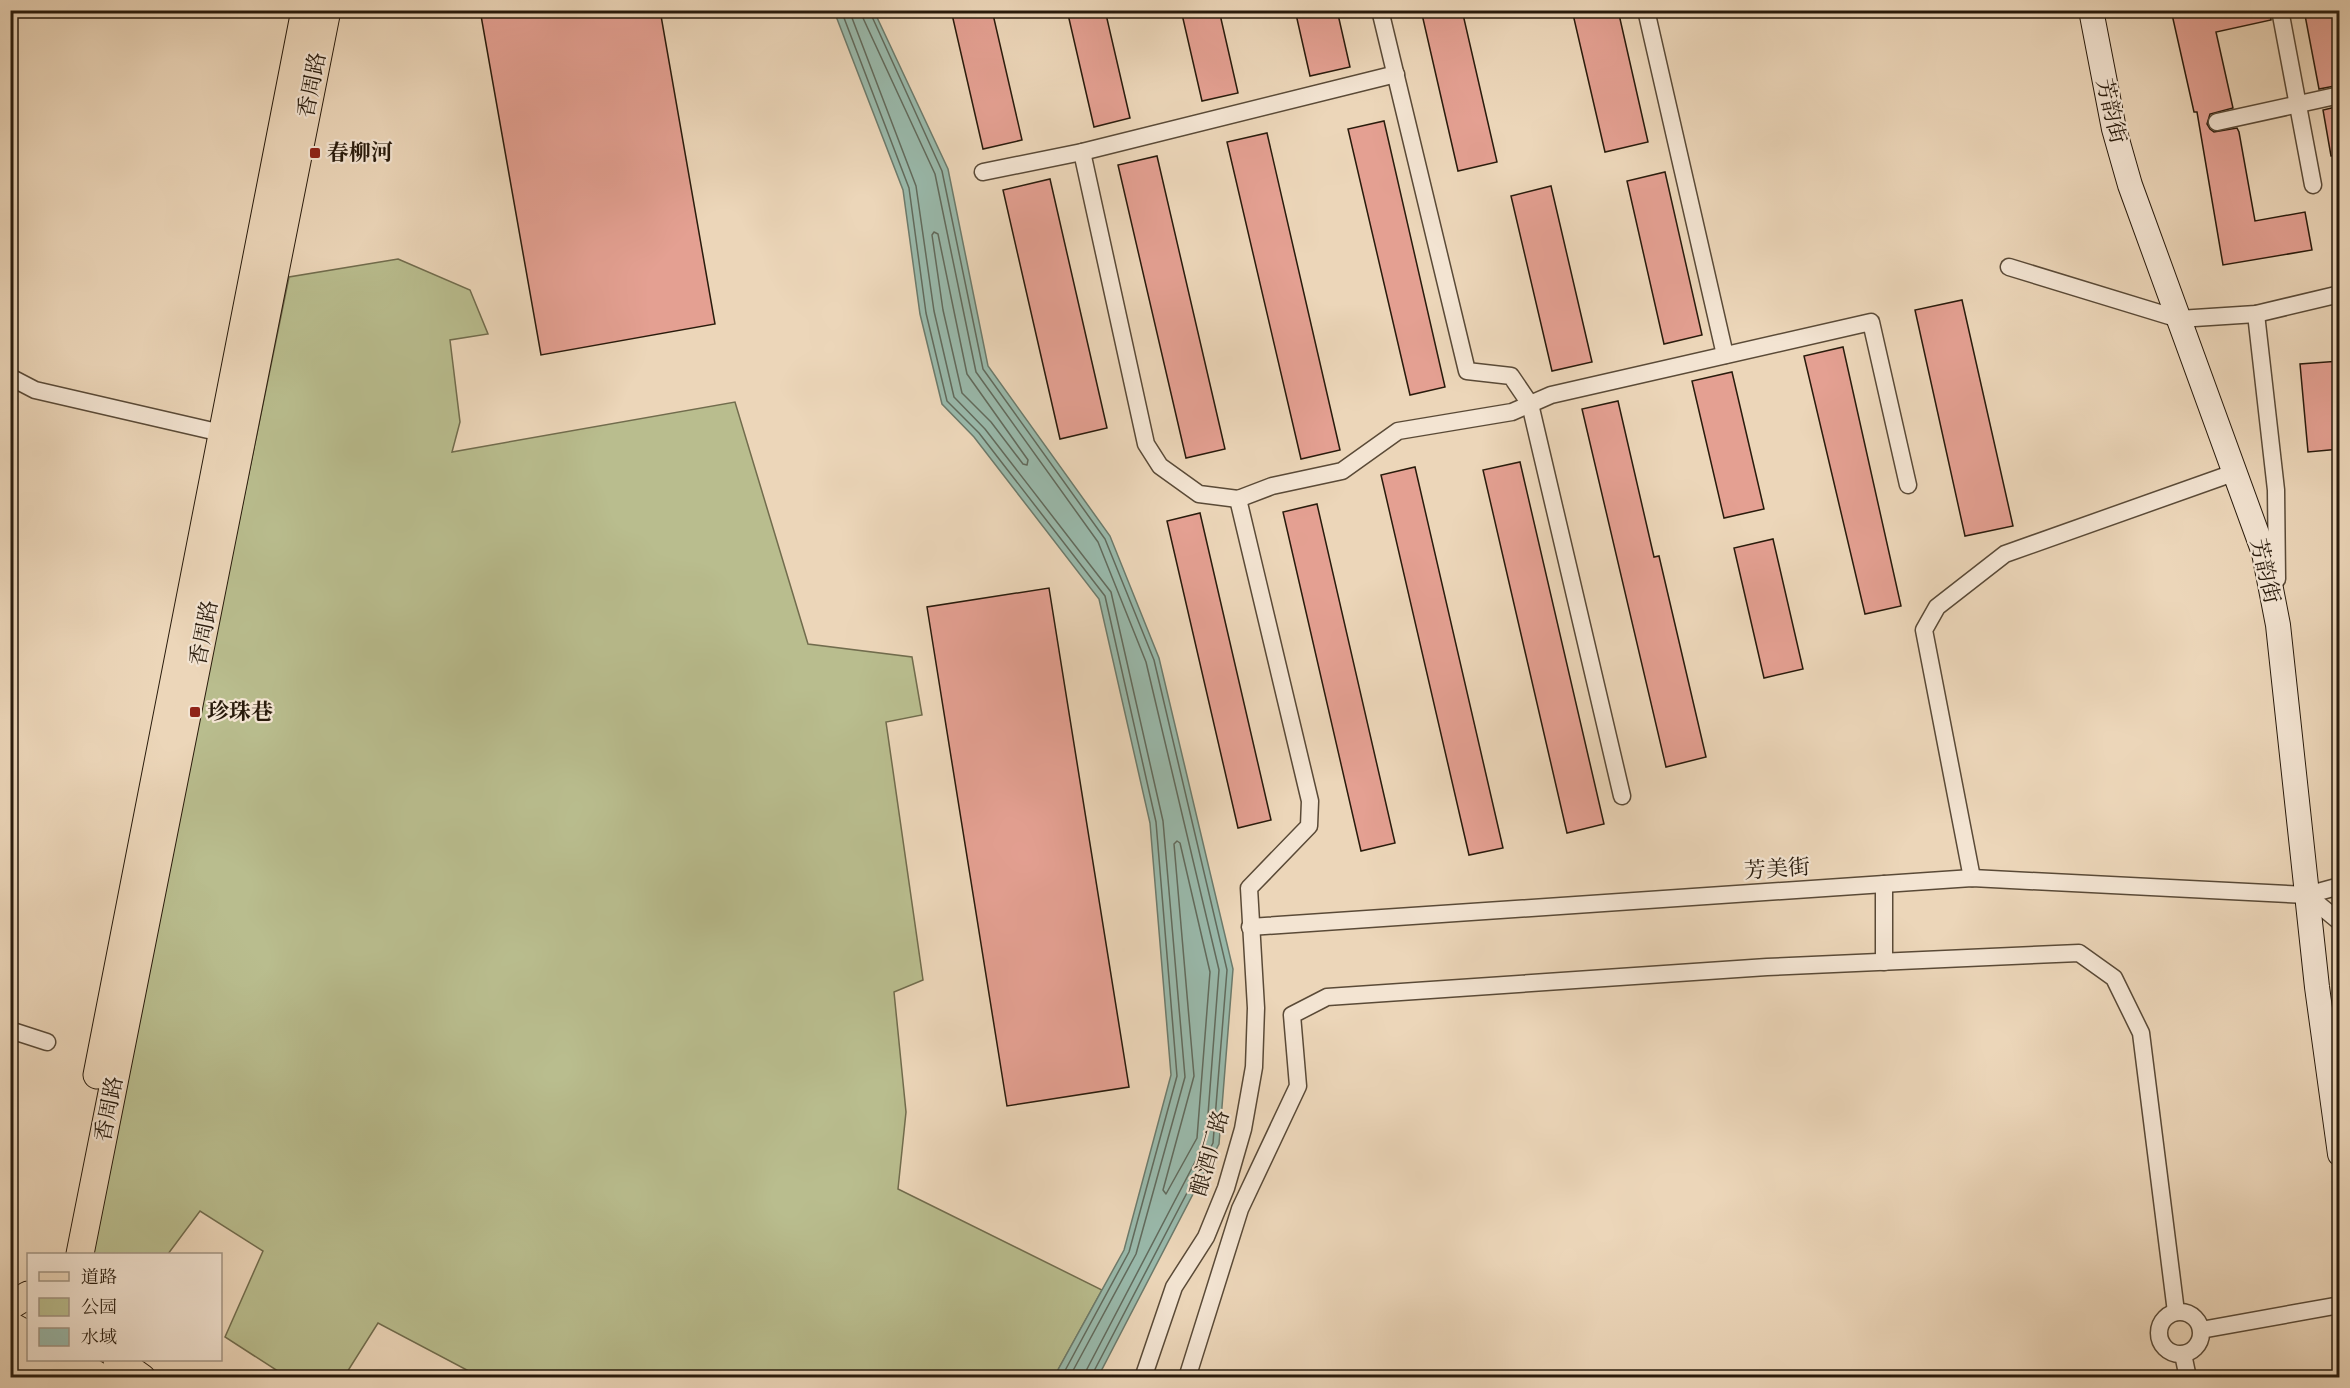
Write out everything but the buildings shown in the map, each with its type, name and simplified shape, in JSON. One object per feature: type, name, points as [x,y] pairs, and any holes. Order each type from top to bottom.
[{"type":"highway","points":[[59,1370],[98,1377]]},
{"type":"main road","name":"香周路","points":[[232,435],[305,10]]},
{"type":"main road","name":"香周路","points":[[66,1253],[232,435],[327,10]]},
{"type":"main road","points":[[19,1348],[27,1301]]},
{"type":"main road","points":[[43,1361],[59,1370]]},
{"type":"main road","points":[[120,1361],[142,1377]]},
{"type":"street","points":[[1380,10],[1467,371],[1511,376],[1530,404],[1622,796]]},
{"type":"street","points":[[1646,10],[1725,355]]},
{"type":"street","name":"芳韵街","points":[[2091,10],[2114,129],[2130,185],[2264,553],[2278,625],[2307,895],[2340,1154]]},
{"type":"street","points":[[2280,10],[2313,185]]},
{"type":"street","points":[[983,172],[1082,152],[1396,74]]},
{"type":"street","points":[[2217,122],[2340,95]]},
{"type":"street","points":[[1082,152],[1146,444],[1160,466],[1199,494],[1238,499],[1272,486],[1342,471],[1398,431],[1512,412],[1551,395],[1870,322],[1908,485]]},
{"type":"street","points":[[2009,267],[2179,319],[2256,314],[2340,294]]},
{"type":"street","points":[[2256,314],[2276,490],[2278,625]]},
{"type":"street","points":[[10,377],[35,390],[232,435]]},
{"type":"street","points":[[1972,878],[1924,630],[1937,607],[2005,554],[2236,472]]},
{"type":"street","name":"酿酒厂路","points":[[1143,1377],[1174,1287],[1206,1237],[1226,1188],[1243,1129],[1254,1067],[1256,1008],[1249,888],[1309,826],[1310,801],[1238,499]]},
{"type":"street","name":"芳美街","points":[[1250,927],[1972,878],[2307,895],[2340,886]]},
{"type":"street","points":[[1884,884],[1884,962]]},
{"type":"street","points":[[2307,895],[2340,922]]},
{"type":"street","points":[[1187,1377],[1240,1209],[1298,1086],[1292,1015],[1328,997],[1767,967],[2079,953],[2114,978],[2141,1033],[2176,1312]]},
{"type":"street","points":[[10,1030],[47,1042]]},
{"type":"street","points":[[2201,1330],[2340,1305]]},
{"type":"street","points":[[2176,1312],[2189,1314],[2201,1330],[2199,1342],[2189,1352],[2183,1354],[2169,1351],[2160,1340],[2159,1333],[2164,1319],[2176,1312]]},
{"type":"street","points":[[2183,1354],[2188,1377]]},
{"type":"green space","points":[[398,259],[470,290],[488,334],[450,340],[460,422],[452,452],[735,402],[808,644],[912,657],[922,715],[886,722],[923,980],[894,992],[906,1112],[898,1189],[1102,1290],[1054,1377],[480,1377],[378,1323],[344,1377],[287,1377],[225,1337],[263,1251],[200,1211],[169,1253],[89,1253],[289,277]]},
{"type":"water","points":[[834,11],[874,11],[948,169],[988,366],[1110,536],[1159,658],[1233,969],[1219,1144],[1098,1377],[1054,1377],[1124,1250],[1171,1075],[1150,823],[1099,599],[974,437],[942,404],[920,314],[903,190]]},
{"type":"place","name":"春柳河","points":[[315,153]]},
{"type":"place","name":"珍珠巷","points":[[195,712]]}]
